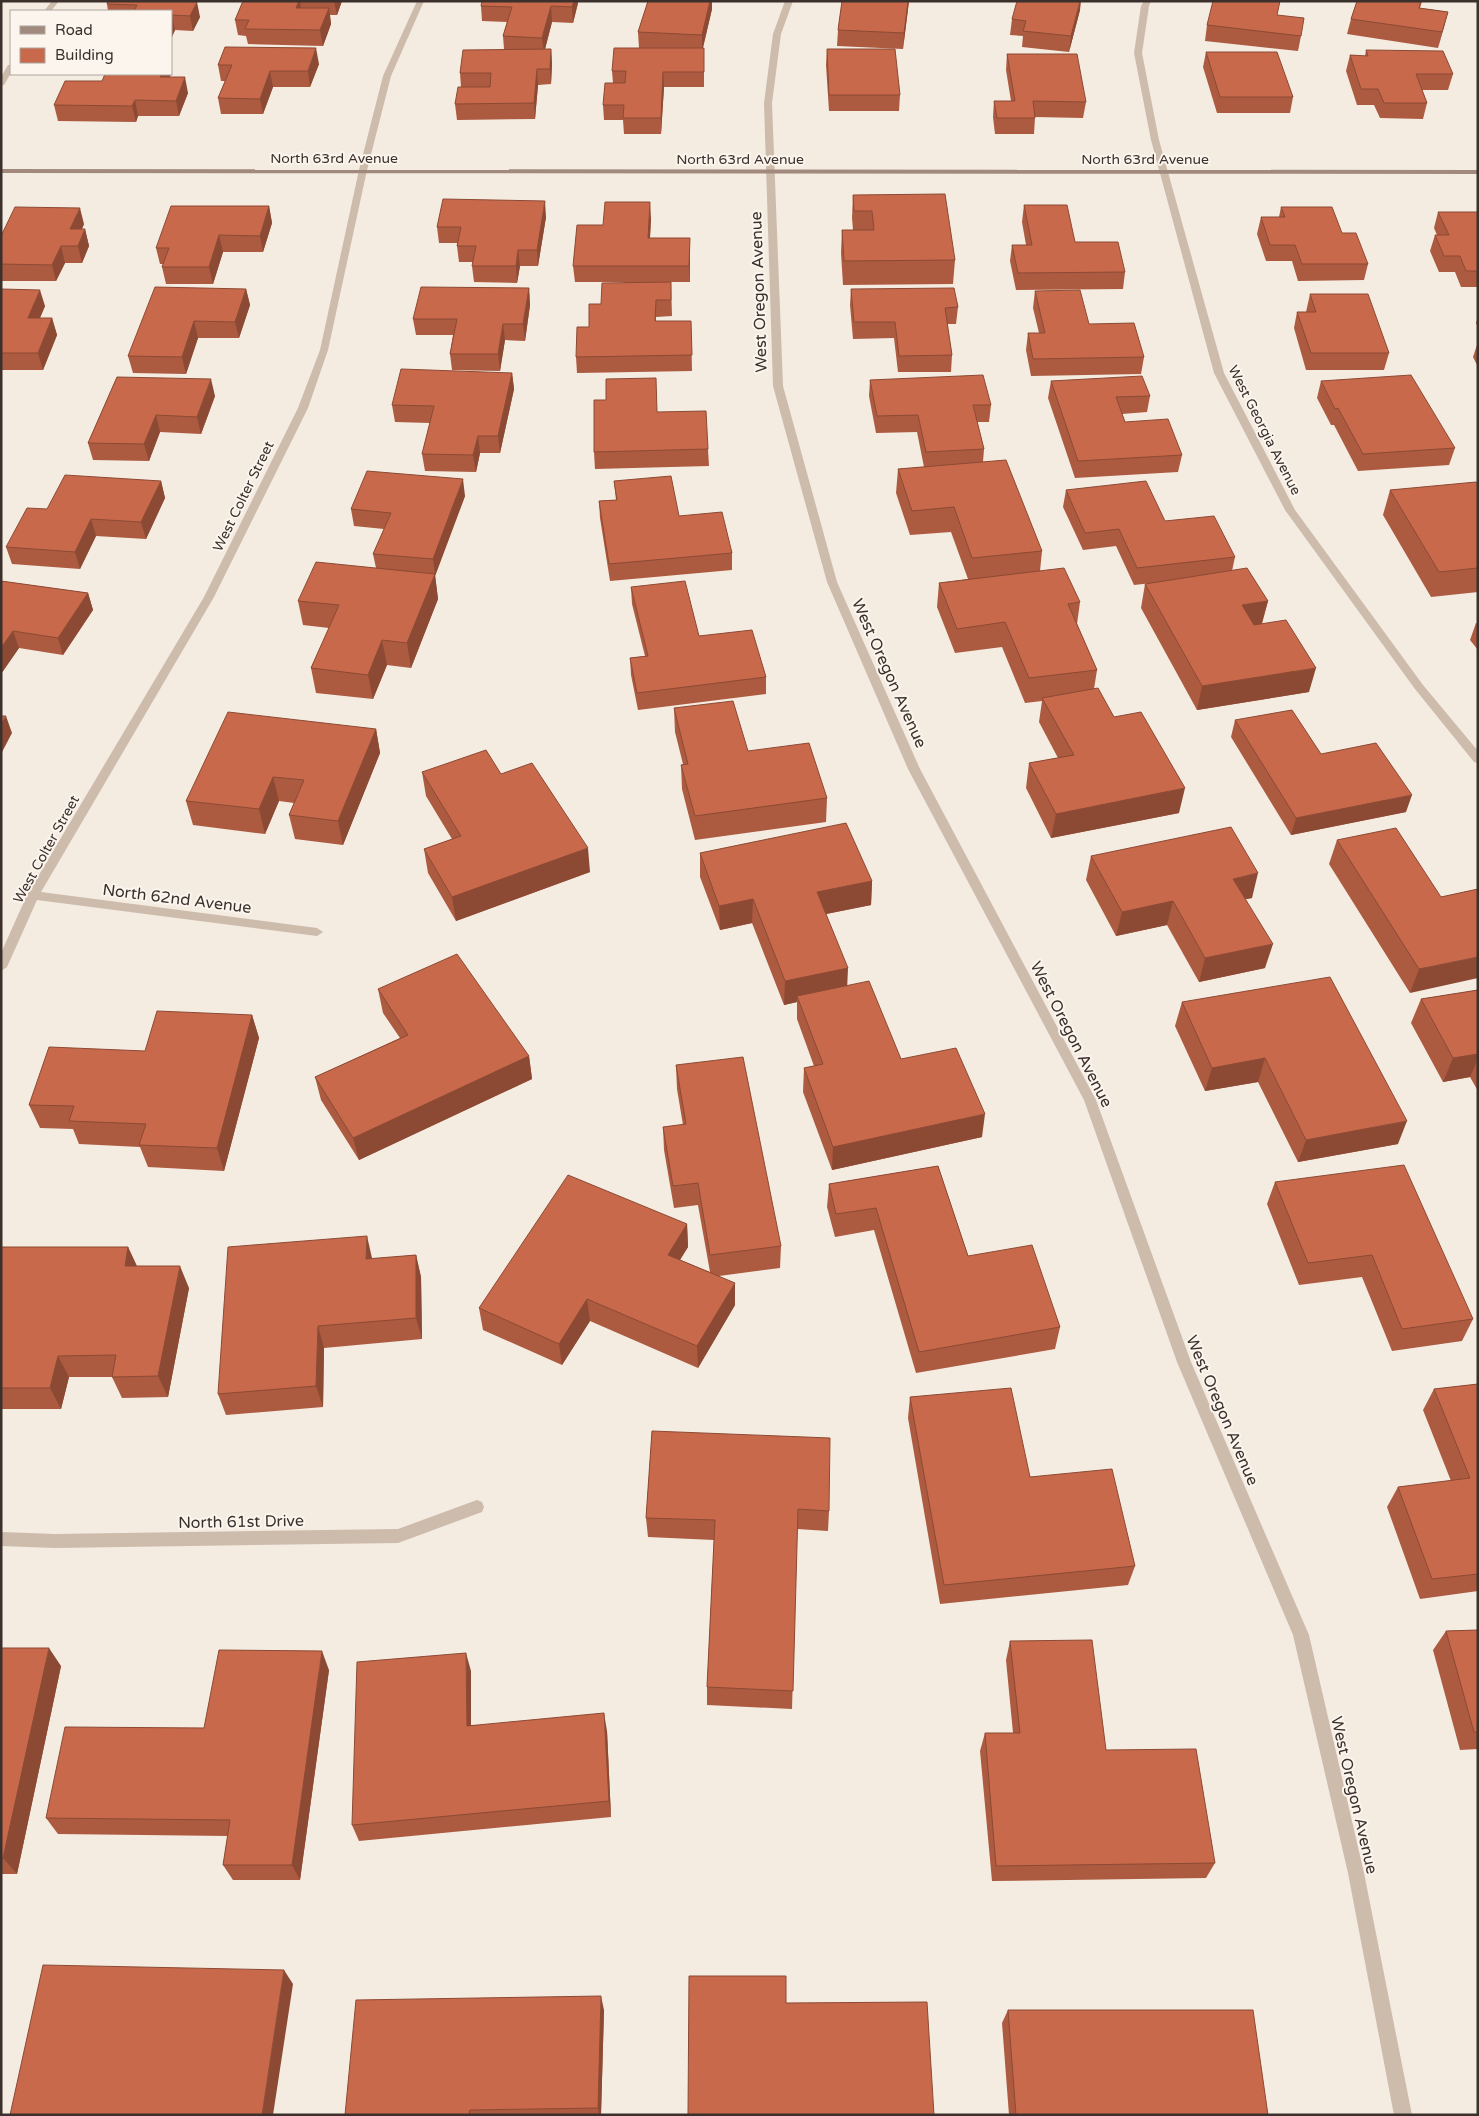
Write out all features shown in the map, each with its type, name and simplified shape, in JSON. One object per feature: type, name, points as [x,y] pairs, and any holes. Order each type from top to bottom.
[{"type":"street","name":"West Colter Street","points":[[1,966],[33,896],[208,597],[302,408],[324,350],[363,170],[387,76],[420,1]]},
{"type":"street","name":"West Oregon Avenue","points":[[789,1],[777,34],[768,103],[778,386],[832,582],[914,769],[1090,1100],[1184,1362],[1301,1635],[1356,1873],[1403,2115]]},
{"type":"street","name":"West Georgia Avenue","points":[[1148,1],[1138,53],[1163,171],[1219,373],[1290,510],[1419,687],[1478,759]]},
{"type":"street","points":[[1,83],[10,69]]},
{"type":"street","name":"North 63rd Avenue","points":[[1,171],[1478,172]]},
{"type":"street","name":"North 62nd Avenue","points":[[33,896],[317,932]]},
{"type":"street","name":"North 61st Drive","points":[[1,1539],[55,1541],[398,1536],[477,1507]]},
{"type":"building","points":[[108,1],[197,2],[190,16],[172,15],[172,10],[134,10],[137,5],[107,4]]},
{"type":"building","points":[[243,1],[299,1],[296,8],[329,8],[320,30],[245,29],[249,20],[235,20]]},
{"type":"building","points":[[482,1],[574,1],[572,7],[551,6],[542,38],[503,36],[512,7],[481,6]]},
{"type":"building","points":[[648,1],[710,1],[702,35],[638,32]]},
{"type":"building","points":[[842,1],[908,1],[904,33],[838,30]]},
{"type":"building","points":[[1017,1],[1080,1],[1071,36],[1023,31],[1026,21],[1012,19]]},
{"type":"building","points":[[1213,1],[1280,1],[1277,15],[1304,18],[1301,36],[1207,25]]},
{"type":"building","points":[[1357,1],[1421,1],[1419,8],[1448,12],[1442,32],[1351,19]]},
{"type":"building","points":[[225,47],[316,48],[308,71],[270,71],[260,99],[218,98],[232,65],[218,65]]},
{"type":"building","points":[[614,48],[704,48],[704,72],[663,72],[661,118],[623,118],[624,105],[603,105],[605,83],[625,83],[626,71],[612,71]]},
{"type":"building","points":[[551,49],[550,69],[537,69],[534,103],[455,104],[458,87],[490,87],[491,73],[460,73],[463,50]]},
{"type":"building","points":[[827,49],[895,49],[900,95],[829,95]]},
{"type":"building","points":[[1366,50],[1443,51],[1453,74],[1416,74],[1427,103],[1384,103],[1378,89],[1361,89],[1350,55],[1368,56]]},
{"type":"building","points":[[1206,52],[1277,52],[1293,97],[1220,97]]},
{"type":"building","points":[[1007,54],[1077,54],[1086,102],[1033,101],[1035,118],[997,118],[994,101],[1015,101]]},
{"type":"building","points":[[105,75],[185,77],[176,101],[135,100],[132,106],[54,105],[65,81],[102,81]]},
{"type":"building","points":[[945,194],[955,260],[844,261],[842,230],[874,230],[872,211],[854,211],[853,195]]},
{"type":"building","points":[[443,199],[545,201],[537,250],[518,250],[516,266],[472,266],[476,246],[457,246],[461,227],[437,227]]},
{"type":"building","points":[[605,202],[650,202],[648,238],[690,238],[689,266],[573,266],[577,225],[603,225]]},
{"type":"building","points":[[1024,205],[1067,205],[1075,242],[1118,242],[1125,272],[1018,273],[1012,245],[1032,245]]},
{"type":"building","points":[[171,206],[269,206],[260,236],[219,235],[209,267],[162,267],[169,248],[156,248]]},
{"type":"building","points":[[15,207],[80,208],[70,229],[85,229],[78,246],[61,246],[52,265],[1,264],[1,236]]},
{"type":"building","points":[[1281,207],[1332,207],[1342,233],[1356,233],[1368,264],[1302,264],[1295,245],[1270,245],[1261,217],[1285,217]]},
{"type":"building","points":[[1438,212],[1478,212],[1478,271],[1466,271],[1460,256],[1444,256],[1435,235],[1449,235]]},
{"type":"building","points":[[671,282],[671,300],[656,300],[655,321],[691,321],[692,355],[576,357],[577,327],[589,327],[589,304],[601,304],[602,283]]},
{"type":"building","points":[[155,287],[246,289],[235,322],[194,321],[182,357],[128,356]]},
{"type":"building","points":[[421,287],[529,288],[523,324],[503,324],[498,354],[450,354],[457,319],[413,319]]},
{"type":"building","points":[[954,288],[958,307],[945,308],[952,355],[899,356],[895,322],[854,322],[851,289]]},
{"type":"building","points":[[1,289],[40,290],[28,318],[52,318],[38,353],[1,353]]},
{"type":"building","points":[[1080,290],[1089,324],[1134,323],[1144,357],[1033,359],[1028,333],[1045,333],[1035,291]]},
{"type":"building","points":[[1310,294],[1368,294],[1389,353],[1311,353],[1297,312],[1316,312]]},
{"type":"building","points":[[401,369],[512,373],[498,436],[478,436],[473,455],[422,454],[434,406],[392,405]]},
{"type":"building","points":[[983,375],[991,405],[973,405],[984,449],[926,452],[918,415],[877,416],[870,380]]},
{"type":"building","points":[[1411,375],[1455,448],[1363,454],[1338,408],[1335,409],[1321,381]]},
{"type":"building","points":[[1142,376],[1150,396],[1116,397],[1125,422],[1168,419],[1182,455],[1078,461],[1051,381]]},
{"type":"building","points":[[117,377],[211,379],[197,417],[156,415],[144,444],[88,443]]},
{"type":"building","points":[[656,378],[657,412],[706,411],[708,449],[594,452],[594,400],[606,400],[606,379]]},
{"type":"building","points":[[1006,460],[1042,551],[972,558],[954,507],[912,511],[898,469]]},
{"type":"building","points":[[367,471],[463,479],[433,559],[373,554],[391,513],[351,509]]},
{"type":"building","points":[[65,475],[161,481],[141,522],[91,519],[75,552],[6,547],[27,508],[47,509]]},
{"type":"building","points":[[671,476],[679,516],[722,512],[732,553],[609,564],[599,501],[617,500],[614,481]]},
{"type":"building","points":[[1146,481],[1165,521],[1214,516],[1235,557],[1137,568],[1119,529],[1085,533],[1066,490]]},
{"type":"building","points":[[1476,482],[1478,484],[1478,568],[1439,572],[1390,490]]},
{"type":"building","points":[[316,562],[435,574],[407,643],[382,640],[368,675],[311,668],[339,605],[298,601]]},
{"type":"building","points":[[1064,568],[1080,602],[1068,604],[1097,670],[1029,678],[1005,622],[957,629],[939,583]]},
{"type":"building","points":[[1247,568],[1268,601],[1242,605],[1254,625],[1286,620],[1316,668],[1202,686],[1145,584]]},
{"type":"building","points":[[1,581],[88,593],[58,638],[13,631],[1,648]]},
{"type":"building","points":[[685,581],[699,636],[752,630],[766,677],[637,693],[630,658],[648,656],[631,587]]},
{"type":"building","points":[[1098,688],[1114,717],[1141,712],[1185,788],[1056,814],[1029,763],[1074,755],[1042,698]]},
{"type":"building","points":[[733,701],[748,751],[809,743],[827,798],[695,816],[681,765],[688,764],[674,708]]},
{"type":"building","points":[[1292,710],[1321,754],[1376,743],[1412,795],[1296,818],[1235,720]]},
{"type":"building","points":[[228,712],[376,729],[338,821],[289,815],[304,780],[273,777],[259,809],[186,801]]},
{"type":"building","points":[[1,716],[6,716],[1,725]]},
{"type":"building","points":[[486,750],[501,774],[532,763],[588,848],[452,897],[424,849],[461,836],[422,772]]},
{"type":"building","points":[[846,823],[872,881],[817,892],[848,968],[785,981],[753,899],[719,906],[700,853]]},
{"type":"building","points":[[1231,827],[1258,873],[1233,879],[1273,944],[1205,958],[1173,901],[1122,912],[1091,856]]},
{"type":"building","points":[[1396,828],[1441,897],[1478,889],[1478,957],[1419,969],[1337,840]]},
{"type":"building","points":[[457,954],[529,1056],[353,1138],[315,1077],[408,1035],[378,989]]},
{"type":"building","points":[[1330,977],[1407,1121],[1306,1140],[1265,1058],[1212,1068],[1182,1002]]},
{"type":"building","points":[[869,981],[901,1059],[956,1048],[985,1114],[833,1147],[804,1068],[823,1064],[797,996]]},
{"type":"building","points":[[1478,990],[1478,1054],[1453,1058],[1421,999]]},
{"type":"building","points":[[157,1011],[252,1015],[217,1148],[139,1145],[146,1124],[69,1121],[74,1106],[29,1105],[49,1047],[145,1051]]},
{"type":"building","points":[[743,1057],[781,1246],[710,1255],[698,1183],[673,1186],[663,1127],[686,1124],[676,1065]]},
{"type":"building","points":[[1404,1165],[1473,1319],[1402,1329],[1372,1255],[1308,1263],[1275,1182]]},
{"type":"building","points":[[938,1166],[968,1256],[1032,1245],[1060,1327],[919,1352],[876,1208],[836,1214],[829,1184]]},
{"type":"building","points":[[568,1175],[687,1224],[668,1255],[735,1283],[697,1346],[587,1299],[559,1344],[479,1308]]},
{"type":"building","points":[[367,1236],[366,1259],[416,1255],[416,1318],[318,1326],[316,1386],[218,1394],[228,1247]]},
{"type":"building","points":[[1,1247],[128,1247],[125,1266],[180,1266],[158,1376],[112,1377],[116,1355],[58,1356],[50,1388],[1,1388]]},
{"type":"building","points":[[1478,1384],[1478,1574],[1432,1579],[1398,1487],[1470,1478],[1434,1389]]},
{"type":"building","points":[[1011,1388],[1030,1477],[1112,1469],[1135,1566],[944,1585],[910,1397]]},
{"type":"building","points":[[652,1431],[830,1438],[829,1511],[798,1509],[793,1691],[707,1687],[715,1520],[646,1518]]},
{"type":"building","points":[[1478,1630],[1478,1732],[1474,1732],[1446,1631]]},
{"type":"building","points":[[1092,1640],[1106,1750],[1196,1749],[1215,1863],[996,1866],[985,1733],[1020,1733],[1010,1641]]},
{"type":"building","points":[[1,1648],[49,1648],[3,1858],[1,1858]]},
{"type":"building","points":[[219,1650],[322,1651],[292,1865],[223,1865],[230,1820],[46,1818],[65,1727],[204,1728]]},
{"type":"building","points":[[466,1653],[467,1726],[604,1713],[609,1801],[352,1825],[357,1662]]},
{"type":"building","points":[[43,1965],[284,1970],[262,2115],[10,2115]]},
{"type":"building","points":[[689,1976],[786,1976],[786,2003],[927,2002],[934,2115],[688,2115]]},
{"type":"building","points":[[601,1996],[598,2108],[470,2110],[469,2115],[345,2115],[356,2000]]},
{"type":"building","points":[[1008,2010],[1253,2010],[1268,2115],[1016,2115]]}]
